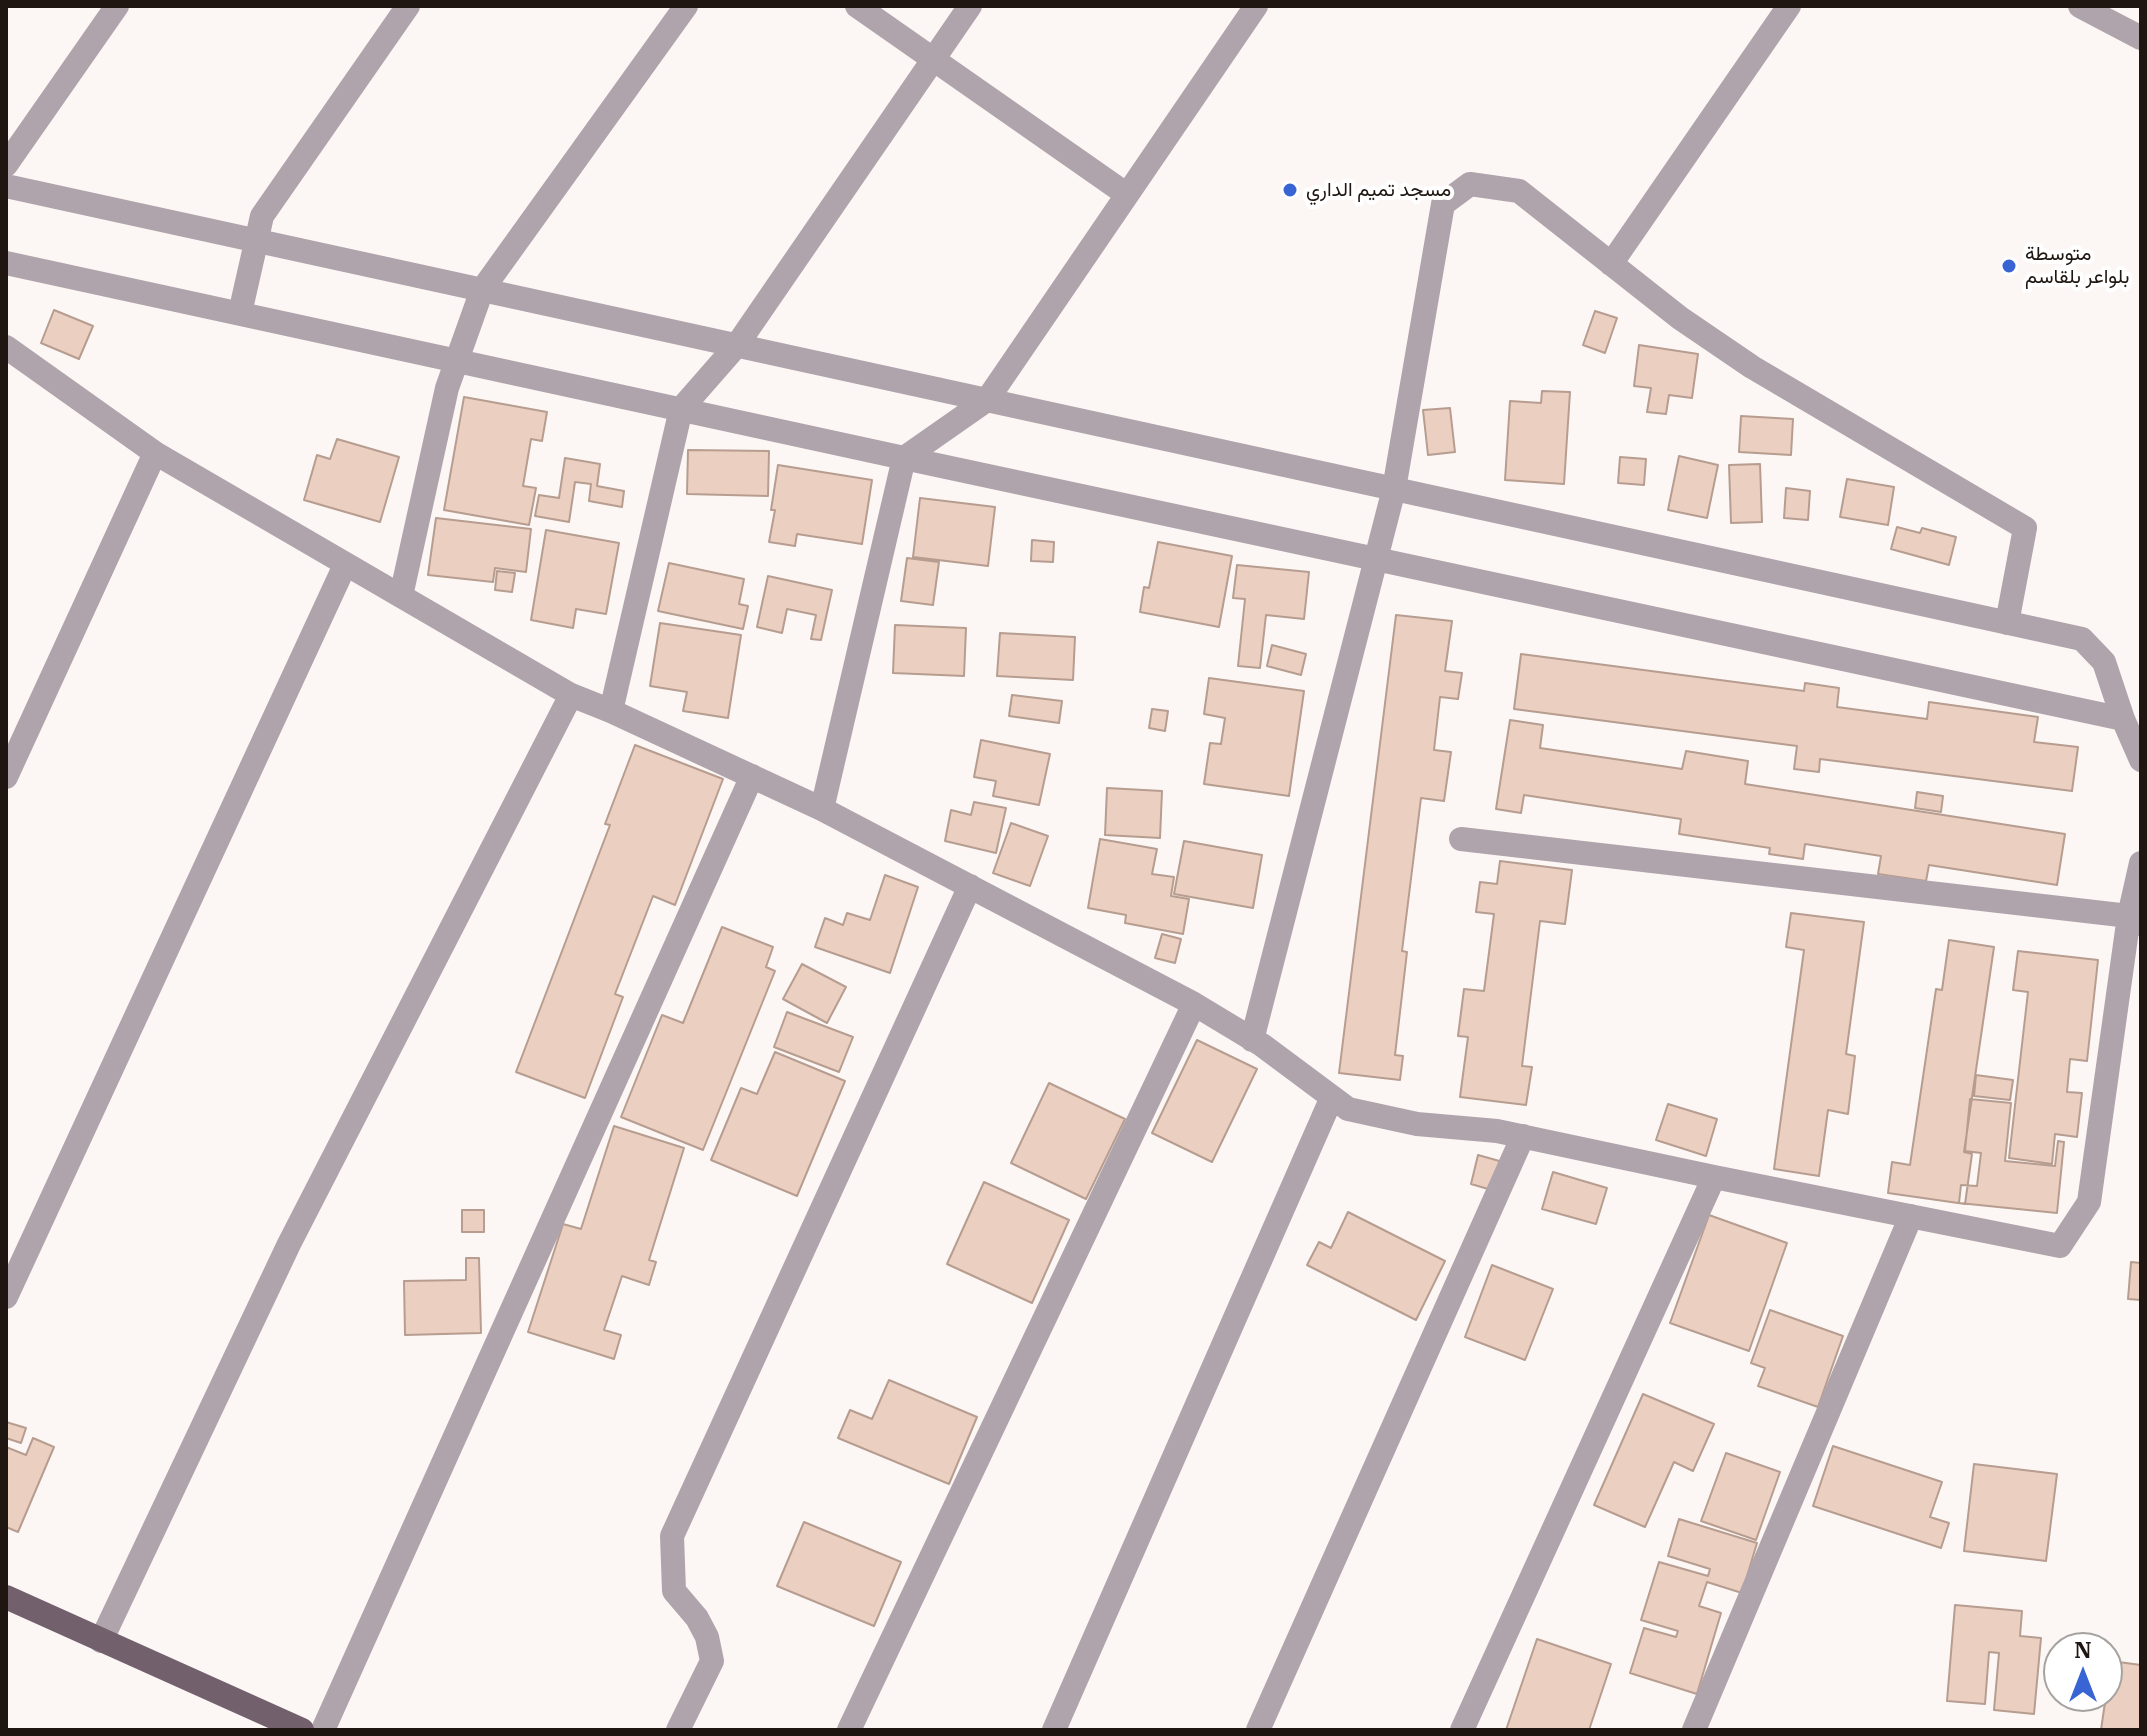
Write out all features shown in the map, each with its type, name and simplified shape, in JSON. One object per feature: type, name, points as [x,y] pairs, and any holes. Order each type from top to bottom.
[{"type":"main road","points":[[6,1597],[302,1730]]},
{"type":"street","points":[[6,165],[117,6]]},
{"type":"street","points":[[240,313],[262,216],[408,6]]},
{"type":"street","points":[[401,596],[447,388],[482,290],[686,6]]},
{"type":"street","points":[[857,6],[1126,194]]},
{"type":"street","points":[[611,711],[681,409],[737,345],[970,6]]},
{"type":"street","points":[[822,809],[904,458],[987,400],[1256,6]]},
{"type":"street","points":[[1611,264],[1789,6]]},
{"type":"street","points":[[2080,6],[2141,38]]},
{"type":"street","points":[[1252,1040],[1394,489],[1443,204],[1470,184],[1519,191],[1680,318],[1752,367],[2025,528],[2007,623]]},
{"type":"street","points":[[6,186],[2082,639],[2104,662],[2141,760]]},
{"type":"street","points":[[6,263],[2123,719]]},
{"type":"street","points":[[6,347],[155,453],[571,695],[822,809],[1194,1004],[1252,1040],[1348,1109],[1417,1124],[1523,1136],[2060,1246],[2089,1202],[2135,920],[2141,863]]},
{"type":"street","points":[[6,777],[155,453]]},
{"type":"street","points":[[6,1297],[345,565]]},
{"type":"street","points":[[101,1641],[289,1244],[571,695]]},
{"type":"street","points":[[323,1730],[752,776]]},
{"type":"street","points":[[1461,839],[2135,920]]},
{"type":"street","points":[[678,1730],[712,1661],[707,1637],[697,1618],[674,1591],[672,1536],[970,886]]},
{"type":"street","points":[[849,1730],[1194,1004]]},
{"type":"street","points":[[1054,1730],[1332,1097]]},
{"type":"street","points":[[1258,1730],[1523,1136]]},
{"type":"street","points":[[1462,1730],[1714,1177]]},
{"type":"street","points":[[1694,1730],[1911,1216]]},
{"type":"building","points":[[54,310],[93,326],[79,359],[41,343]]},
{"type":"building","points":[[1595,311],[1617,318],[1605,353],[1583,345]]},
{"type":"building","points":[[1639,345],[1698,354],[1692,398],[1669,395],[1666,414],[1647,412],[1651,388],[1634,386]]},
{"type":"building","points":[[1542,391],[1570,392],[1564,484],[1505,480],[1510,401],[1541,403]]},
{"type":"building","points":[[464,397],[547,412],[542,441],[531,439],[523,486],[536,488],[529,525],[444,510]]},
{"type":"building","points":[[1450,408],[1455,452],[1428,455],[1423,410]]},
{"type":"building","points":[[1741,416],[1793,419],[1791,455],[1739,452]]},
{"type":"building","points":[[337,439],[399,457],[380,522],[304,500],[317,455],[330,459]]},
{"type":"building","points":[[688,450],[769,451],[768,496],[687,494]]},
{"type":"building","points":[[1679,456],[1718,465],[1707,518],[1668,510]]},
{"type":"building","points":[[1620,457],[1646,459],[1644,485],[1618,483]]},
{"type":"building","points":[[565,458],[600,464],[597,486],[624,491],[622,507],[589,501],[591,484],[575,482],[569,522],[535,516],[539,495],[559,498]]},
{"type":"building","points":[[1760,464],[1762,522],[1731,523],[1729,465]]},
{"type":"building","points":[[778,465],[872,480],[862,544],[797,534],[795,546],[769,542]]},
{"type":"building","points":[[1847,479],[1894,487],[1888,525],[1840,517]]},
{"type":"building","points":[[1786,488],[1810,491],[1808,520],[1784,518]]},
{"type":"building","points":[[920,498],[995,507],[988,566],[913,557]]},
{"type":"building","points":[[436,518],[531,529],[526,572],[495,568],[493,582],[428,575]]},
{"type":"building","points":[[1897,527],[1920,533],[1922,528],[1956,537],[1949,565],[1891,549]]},
{"type":"building","points":[[546,530],[619,543],[606,614],[576,609],[573,628],[531,620]]},
{"type":"building","points":[[1032,540],[1054,542],[1053,562],[1031,561]]},
{"type":"building","points":[[1158,542],[1232,556],[1219,627],[1140,612],[1144,587],[1149,588]]},
{"type":"building","points":[[907,558],[939,562],[933,605],[901,601]]},
{"type":"building","points":[[669,563],[744,579],[739,604],[748,606],[743,629],[658,611]]},
{"type":"building","points":[[1237,565],[1309,572],[1304,619],[1266,615],[1260,668],[1238,666],[1245,599],[1233,598]]},
{"type":"building","points":[[497,571],[515,573],[512,592],[495,590]]},
{"type":"building","points":[[768,576],[832,590],[821,640],[811,639],[816,615],[787,609],[782,633],[757,627]]},
{"type":"building","points":[[1396,615],[1452,621],[1445,671],[1462,673],[1458,699],[1440,697],[1434,750],[1451,752],[1444,801],[1421,798],[1402,951],[1407,952],[1395,1055],[1403,1056],[1400,1080],[1339,1073]]},
{"type":"building","points":[[660,623],[741,635],[728,718],[683,711],[687,692],[650,686]]},
{"type":"building","points":[[895,625],[966,628],[964,676],[893,673]]},
{"type":"building","points":[[1000,633],[1075,637],[1073,680],[997,676]]},
{"type":"building","points":[[1272,645],[1306,654],[1301,675],[1267,666]]},
{"type":"building","points":[[1521,654],[1804,691],[1805,683],[1839,688],[1837,707],[1927,719],[1929,702],[2038,717],[2034,742],[2078,747],[2072,791],[1820,759],[1819,772],[1794,769],[1797,746],[1514,709]]},
{"type":"building","points":[[1209,678],[1304,691],[1289,796],[1204,784],[1210,743],[1221,744],[1225,718],[1204,714]]},
{"type":"building","points":[[1012,695],[1062,701],[1059,723],[1009,716]]},
{"type":"building","points":[[1152,709],[1168,711],[1165,731],[1149,728]]},
{"type":"building","points":[[1510,720],[1543,725],[1540,748],[1682,769],[1686,751],[1748,761],[1745,784],[2065,834],[2057,885],[1929,865],[1926,881],[1878,874],[1881,856],[1805,844],[1803,859],[1769,854],[1770,848],[1679,834],[1681,819],[1524,795],[1521,813],[1496,809]]},
{"type":"building","points":[[981,740],[1050,754],[1039,805],[993,796],[996,781],[974,777]]},
{"type":"building","points":[[635,745],[723,779],[675,905],[653,896],[615,994],[623,997],[585,1098],[516,1072],[610,825],[605,824]]},
{"type":"building","points":[[1107,788],[1162,791],[1160,838],[1105,835]]},
{"type":"building","points":[[1917,792],[1943,796],[1941,812],[1915,808]]},
{"type":"building","points":[[974,802],[1006,808],[996,853],[945,841],[951,810],[971,815]]},
{"type":"building","points":[[1011,823],[1048,836],[1030,886],[993,873]]},
{"type":"building","points":[[1100,839],[1157,849],[1152,874],[1174,877],[1171,896],[1189,899],[1183,934],[1125,923],[1126,915],[1088,908]]},
{"type":"building","points":[[1184,841],[1262,855],[1253,908],[1174,894]]},
{"type":"building","points":[[1500,861],[1572,870],[1565,924],[1540,921],[1522,1066],[1532,1067],[1526,1105],[1460,1097],[1468,1037],[1458,1036],[1464,989],[1484,991],[1494,914],[1476,912],[1480,882],[1497,884]]},
{"type":"building","points":[[885,875],[918,887],[890,973],[815,947],[825,918],[843,925],[847,913],[870,920]]},
{"type":"building","points":[[1791,913],[1864,922],[1846,1054],[1855,1056],[1848,1114],[1828,1110],[1819,1176],[1774,1169],[1804,950],[1786,947]]},
{"type":"building","points":[[722,927],[773,947],[766,967],[775,971],[703,1150],[621,1117],[662,1015],[683,1023]]},
{"type":"building","points":[[1162,934],[1181,939],[1175,963],[1155,958]]},
{"type":"building","points":[[1949,940],[1994,947],[1964,1152],[1972,1154],[1965,1204],[1888,1193],[1892,1162],[1910,1165],[1936,989],[1942,990]]},
{"type":"building","points":[[2018,951],[2098,960],[2087,1061],[2070,1059],[2067,1092],[2082,1093],[2077,1137],[2055,1134],[2052,1164],[2009,1158],[2028,992],[2013,990]]},
{"type":"building","points":[[802,964],[846,987],[827,1023],[783,999]]},
{"type":"building","points":[[787,1012],[853,1037],[839,1072],[774,1047]]},
{"type":"building","points":[[1197,1040],[1257,1069],[1212,1162],[1152,1133]]},
{"type":"building","points":[[775,1052],[845,1081],[797,1196],[711,1160],[741,1088],[757,1094]]},
{"type":"building","points":[[1976,1075],[2013,1080],[2010,1100],[1974,1096]]},
{"type":"building","points":[[1049,1083],[1125,1119],[1086,1199],[1011,1163]]},
{"type":"building","points":[[1970,1099],[2011,1103],[2005,1161],[2055,1166],[2058,1141],[2064,1142],[2057,1213],[1959,1203],[1961,1185],[1977,1186],[1981,1153],[1965,1151]]},
{"type":"building","points":[[1668,1104],[1717,1119],[1706,1156],[1656,1140]]},
{"type":"building","points":[[614,1126],[684,1148],[649,1260],[656,1262],[649,1285],[622,1276],[604,1330],[621,1335],[614,1359],[528,1332],[563,1224],[581,1229]]},
{"type":"building","points":[[1478,1155],[1503,1162],[1495,1191],[1471,1184]]},
{"type":"building","points":[[1553,1172],[1607,1188],[1596,1224],[1542,1209]]},
{"type":"building","points":[[984,1182],[1069,1220],[1032,1303],[947,1264]]},
{"type":"building","points":[[462,1210],[484,1210],[484,1232],[462,1232]]},
{"type":"building","points":[[1348,1212],[1445,1261],[1416,1320],[1307,1265],[1319,1242],[1331,1248]]},
{"type":"building","points":[[1709,1215],[1787,1243],[1749,1351],[1670,1323]]},
{"type":"building","points":[[466,1258],[479,1258],[481,1333],[405,1335],[404,1281],[466,1280]]},
{"type":"building","points":[[2131,1262],[2141,1263],[2141,1300],[2128,1299]]},
{"type":"building","points":[[1492,1265],[1553,1289],[1525,1360],[1465,1337]]},
{"type":"building","points":[[1770,1310],[1843,1336],[1818,1407],[1758,1386],[1765,1368],[1751,1363]]},
{"type":"building","points":[[889,1380],[977,1417],[949,1484],[838,1438],[850,1410],[872,1419]]},
{"type":"building","points":[[1643,1394],[1714,1424],[1693,1471],[1674,1462],[1645,1527],[1594,1505]]},
{"type":"building","points":[[6,1422],[26,1428],[21,1443],[6,1438]]},
{"type":"building","points":[[33,1438],[54,1447],[18,1532],[6,1527],[6,1447],[26,1455]]},
{"type":"building","points":[[1833,1446],[1942,1482],[1930,1517],[1949,1523],[1941,1548],[1813,1506]]},
{"type":"building","points":[[1726,1453],[1780,1472],[1756,1540],[1701,1521]]},
{"type":"building","points":[[1974,1464],[2057,1474],[2046,1561],[1964,1551]]},
{"type":"building","points":[[1679,1519],[1757,1543],[1742,1593],[1707,1582],[1699,1606],[1721,1613],[1697,1694],[1630,1673],[1644,1628],[1676,1637],[1678,1631],[1641,1620],[1659,1562],[1708,1576],[1710,1569],[1668,1556]]},
{"type":"building","points":[[804,1522],[901,1562],[874,1626],[777,1586]]},
{"type":"building","points":[[1955,1605],[2022,1611],[2020,1636],[2041,1638],[2034,1714],[1994,1710],[1999,1653],[1989,1652],[1985,1704],[1947,1701]]},
{"type":"building","points":[[1537,1639],[1611,1664],[1589,1730],[1506,1730]]},
{"type":"building","points":[[2123,1663],[2141,1665],[2141,1730],[2101,1730],[2104,1712],[2123,1712]]},
{"type":"place","name":"مسجد تميم الداري","points":[[1290,190]]},
{"type":"place","name":"متوسطة بلواعر بلقاسم","points":[[2009,266]]}]
